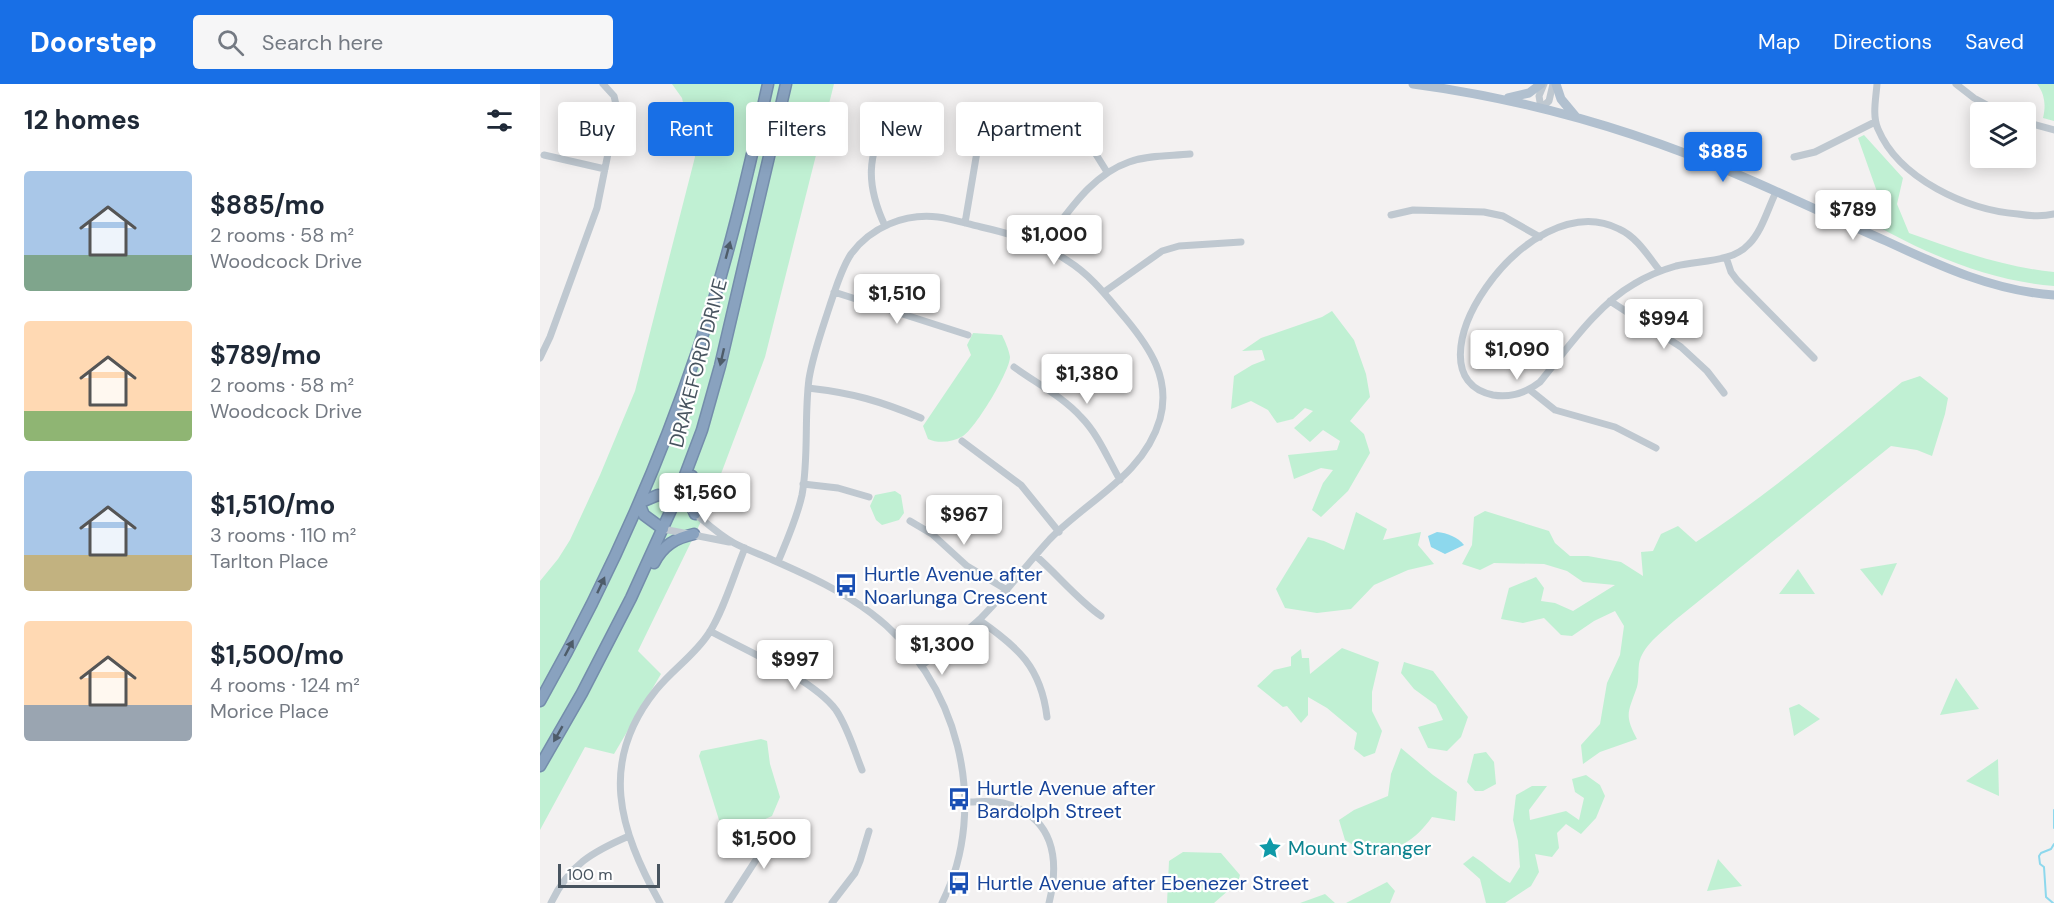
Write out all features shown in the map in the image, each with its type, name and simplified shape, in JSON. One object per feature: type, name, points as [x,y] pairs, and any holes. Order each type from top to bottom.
[{"type":"highway","name":"DRAKEFORD DRIVE","points":[[540,701],[595,598],[639,503],[698,351],[728,250],[768,84]]},
{"type":"highway","name":"DRAKEFORD DRIVE","points":[[540,766],[632,598],[676,499],[702,429],[720,366],[786,84]]},
{"type":"highway","points":[[782,100],[790,93],[792,84]]},
{"type":"highway","points":[[695,514],[690,504],[689,486],[701,449],[702,429]]},
{"type":"highway","points":[[663,529],[645,514],[639,503],[658,495],[676,499]]},
{"type":"highway","points":[[632,598],[642,588],[659,552],[671,542],[694,534]]},
{"type":"main road","points":[[1413,84],[1452,89],[1542,108],[1660,145],[1739,175],[1963,275],[2017,290],[2054,295]]},
{"type":"main road","points":[[1499,99],[1529,93],[1542,84]]},
{"type":"main road","points":[[1554,84],[1561,99],[1577,118]]},
{"type":"street","points":[[540,358],[591,228],[605,169],[617,109],[614,96],[603,84]]},
{"type":"street","points":[[1542,84],[1539,96],[1542,108]]},
{"type":"street","points":[[1542,108],[1549,101],[1554,84]]},
{"type":"street","points":[[1877,84],[1875,122],[1878,131],[1902,162],[1919,177],[1949,196],[1971,205],[2007,213],[2044,216],[2054,214]]},
{"type":"street","points":[[1956,84],[1981,102]]},
{"type":"street","points":[[1794,157],[1815,152],[1875,122]]},
{"type":"street","points":[[2036,125],[2054,130]]},
{"type":"street","points":[[1042,246],[1081,196],[1107,172],[1146,158],[1190,154]]},
{"type":"street","points":[[544,155],[605,169]]},
{"type":"street","points":[[874,156],[871,175],[872,191],[885,226]]},
{"type":"street","points":[[965,223],[976,156]]},
{"type":"street","points":[[1097,156],[1107,172]]},
{"type":"street","points":[[1660,271],[1632,237],[1609,224],[1588,221],[1558,227],[1540,237],[1507,262],[1487,284],[1468,318],[1460,350],[1464,372],[1470,382],[1488,394],[1512,396],[1530,390],[1540,382],[1610,301],[1634,284],[1660,271],[1726,257],[1744,249],[1751,242],[1776,192]]},
{"type":"street","points":[[1391,215],[1413,210],[1484,212],[1503,216],[1540,237]]},
{"type":"street","points":[[778,562],[797,516],[803,484],[808,388],[815,350],[844,266],[862,243],[885,226],[909,218],[940,217],[1002,232],[1042,246],[1068,260],[1104,292],[1146,344],[1159,372],[1162,398],[1160,419],[1150,444],[1140,459],[1059,531],[979,620],[921,666]]},
{"type":"street","points":[[1104,292],[1151,257],[1173,247],[1241,242]]},
{"type":"street","points":[[1726,257],[1731,272],[1737,280],[1814,358]]},
{"type":"street","points":[[834,292],[968,335]]},
{"type":"street","points":[[1610,301],[1681,347],[1707,371],[1724,393]]},
{"type":"street","points":[[1014,367],[1083,418],[1119,480]]},
{"type":"street","points":[[808,388],[850,393],[921,418]]},
{"type":"street","points":[[1530,390],[1555,410],[1615,427],[1656,448]]},
{"type":"street","points":[[962,441],[1021,485],[1059,531]]},
{"type":"street","points":[[803,484],[838,488],[869,497]]},
{"type":"street","points":[[676,499],[734,543]]},
{"type":"street","points":[[910,521],[932,534],[967,566],[1006,590]]},
{"type":"street","points":[[663,529],[734,543],[826,584],[860,605],[894,634],[921,666],[935,689],[951,725],[962,764],[966,802],[960,857],[954,878],[942,903]]},
{"type":"street","points":[[660,903],[629,836],[622,810],[620,782],[624,753],[636,721],[657,689],[696,650],[710,631],[745,548]]},
{"type":"street","points":[[1036,556],[1082,602],[1101,616]]},
{"type":"street","points":[[979,620],[1010,642],[1032,668],[1040,683],[1047,717]]},
{"type":"street","points":[[710,631],[801,680],[821,694],[837,712],[862,770]]},
{"type":"street","points":[[966,802],[1002,803],[1022,811],[1039,824],[1047,835],[1054,855],[1054,877],[1049,903]]},
{"type":"street","points":[[728,903],[765,846],[773,824]]},
{"type":"street","points":[[832,903],[855,873],[869,831]]},
{"type":"street","points":[[551,903],[566,876],[584,859],[597,850],[629,836]]},
{"type":"green space","points":[[672,84],[834,84],[829,102],[746,102],[746,156],[816,156],[765,357],[710,503],[638,651],[661,674],[614,754],[585,747],[540,830],[540,581],[570,540],[635,391],[695,156],[734,156],[734,102],[683,102]]},
{"type":"green space","points":[[2037,84],[2054,84],[2054,121],[2043,118],[2044,100]]},
{"type":"green space","points":[[1864,135],[1903,178],[1897,204],[1909,233],[1998,262],[2054,272],[2054,286],[1999,277],[1945,259],[1894,235],[1845,207],[1881,203],[1858,138]]},
{"type":"green space","points":[[1332,311],[1354,340],[1366,374],[1370,397],[1350,421],[1364,434],[1370,453],[1348,491],[1321,517],[1312,510],[1323,483],[1333,470],[1321,468],[1294,479],[1288,455],[1337,450],[1340,441],[1323,430],[1310,442],[1294,428],[1313,411],[1305,408],[1293,419],[1277,423],[1268,410],[1251,401],[1231,409],[1234,376],[1265,360],[1262,350],[1242,351],[1261,338],[1322,317]]},
{"type":"green space","points":[[973,333],[1002,335],[1010,357],[1004,374],[983,412],[963,436],[946,442],[928,439],[923,426],[971,355],[967,345]]},
{"type":"green space","points":[[1920,376],[1948,398],[1932,456],[1917,450],[1891,446],[1663,630],[1644,651],[1639,664],[1638,684],[1629,713],[1630,724],[1637,739],[1600,752],[1583,764],[1581,745],[1600,724],[1607,683],[1620,655],[1624,626],[1615,611],[1594,621],[1572,636],[1561,635],[1544,618],[1523,623],[1501,619],[1509,588],[1536,577],[1544,588],[1541,601],[1555,603],[1573,611],[1615,585],[1583,582],[1567,571],[1544,564],[1494,563],[1480,570],[1462,564],[1472,545],[1474,517],[1485,511],[1549,531],[1555,543],[1570,556],[1588,556],[1621,562],[1643,576],[1641,552],[1653,551],[1661,534],[1678,526],[1696,542],[1776,485],[1902,382]]},
{"type":"green space","points":[[895,491],[901,495],[904,513],[899,520],[882,525],[876,520],[870,506],[875,495]]},
{"type":"green space","points":[[1356,512],[1387,529],[1383,540],[1421,532],[1418,545],[1434,564],[1408,570],[1374,585],[1351,609],[1317,613],[1285,608],[1276,589],[1308,537],[1344,550]]},
{"type":"green space","points":[[1897,563],[1882,596],[1860,569]]},
{"type":"green space","points":[[1798,569],[1815,594],[1779,594]]},
{"type":"green space","points":[[1342,648],[1379,662],[1372,692],[1372,711],[1382,731],[1375,753],[1364,757],[1354,749],[1357,733],[1327,708],[1308,697],[1308,715],[1301,723],[1287,706],[1283,707],[1257,686],[1274,670],[1291,666],[1291,657],[1301,649],[1302,658],[1309,658],[1310,674]]},
{"type":"green space","points":[[1404,662],[1433,671],[1468,717],[1461,737],[1447,751],[1428,748],[1418,727],[1443,720],[1436,705],[1414,689],[1401,673]]},
{"type":"green space","points":[[1956,678],[1979,709],[1940,715]]},
{"type":"green space","points":[[1799,704],[1820,719],[1794,736],[1789,708]]},
{"type":"green space","points":[[761,739],[767,741],[770,764],[780,797],[772,816],[761,821],[725,824],[719,820],[699,756],[701,751]]},
{"type":"green space","points":[[1401,748],[1457,792],[1455,821],[1432,817],[1419,833],[1405,843],[1369,855],[1345,840],[1339,820],[1354,810],[1388,796],[1391,774]]},
{"type":"green space","points":[[1486,752],[1494,762],[1496,784],[1483,791],[1475,791],[1467,782],[1474,754]]},
{"type":"green space","points":[[1998,759],[1999,796],[1966,781]]},
{"type":"green space","points":[[1586,775],[1600,785],[1605,796],[1596,818],[1581,834],[1566,824],[1557,833],[1559,848],[1552,857],[1535,854],[1539,872],[1531,886],[1505,903],[1486,903],[1480,879],[1463,864],[1473,856],[1510,883],[1520,867],[1518,841],[1513,820],[1516,795],[1532,786],[1547,786],[1529,810],[1530,820],[1566,811],[1579,820],[1584,798],[1575,792],[1572,779]]},
{"type":"green space","points":[[1183,852],[1221,853],[1240,875],[1238,882],[1214,903],[1167,903],[1169,861]]},
{"type":"green space","points":[[1718,859],[1742,886],[1707,891]]},
{"type":"green space","points":[[1387,882],[1395,891],[1390,903],[1346,903]]},
{"type":"green space","points":[[1325,894],[1335,903],[1300,903]]},
{"type":"water","points":[[1437,532],[1452,536],[1464,545],[1445,554],[1431,547],[1428,536]]},
{"type":"waterway","points":[[2054,810],[2054,828]]},
{"type":"waterway","points":[[2053,903],[2046,897],[2044,867],[2040,864],[2039,856],[2051,849],[2054,844]]},
{"type":"place","name":"Hurtle Avenue after Noarlunga Crescent","points":[[846,585]]},
{"type":"place","name":"Hurtle Avenue after Bardolph Street","points":[[959,799]]},
{"type":"place","name":"Mount Stranger","points":[[1270,848]]},
{"type":"place","name":"Hurtle Avenue after Ebenezer Street","points":[[959,883]]}]
